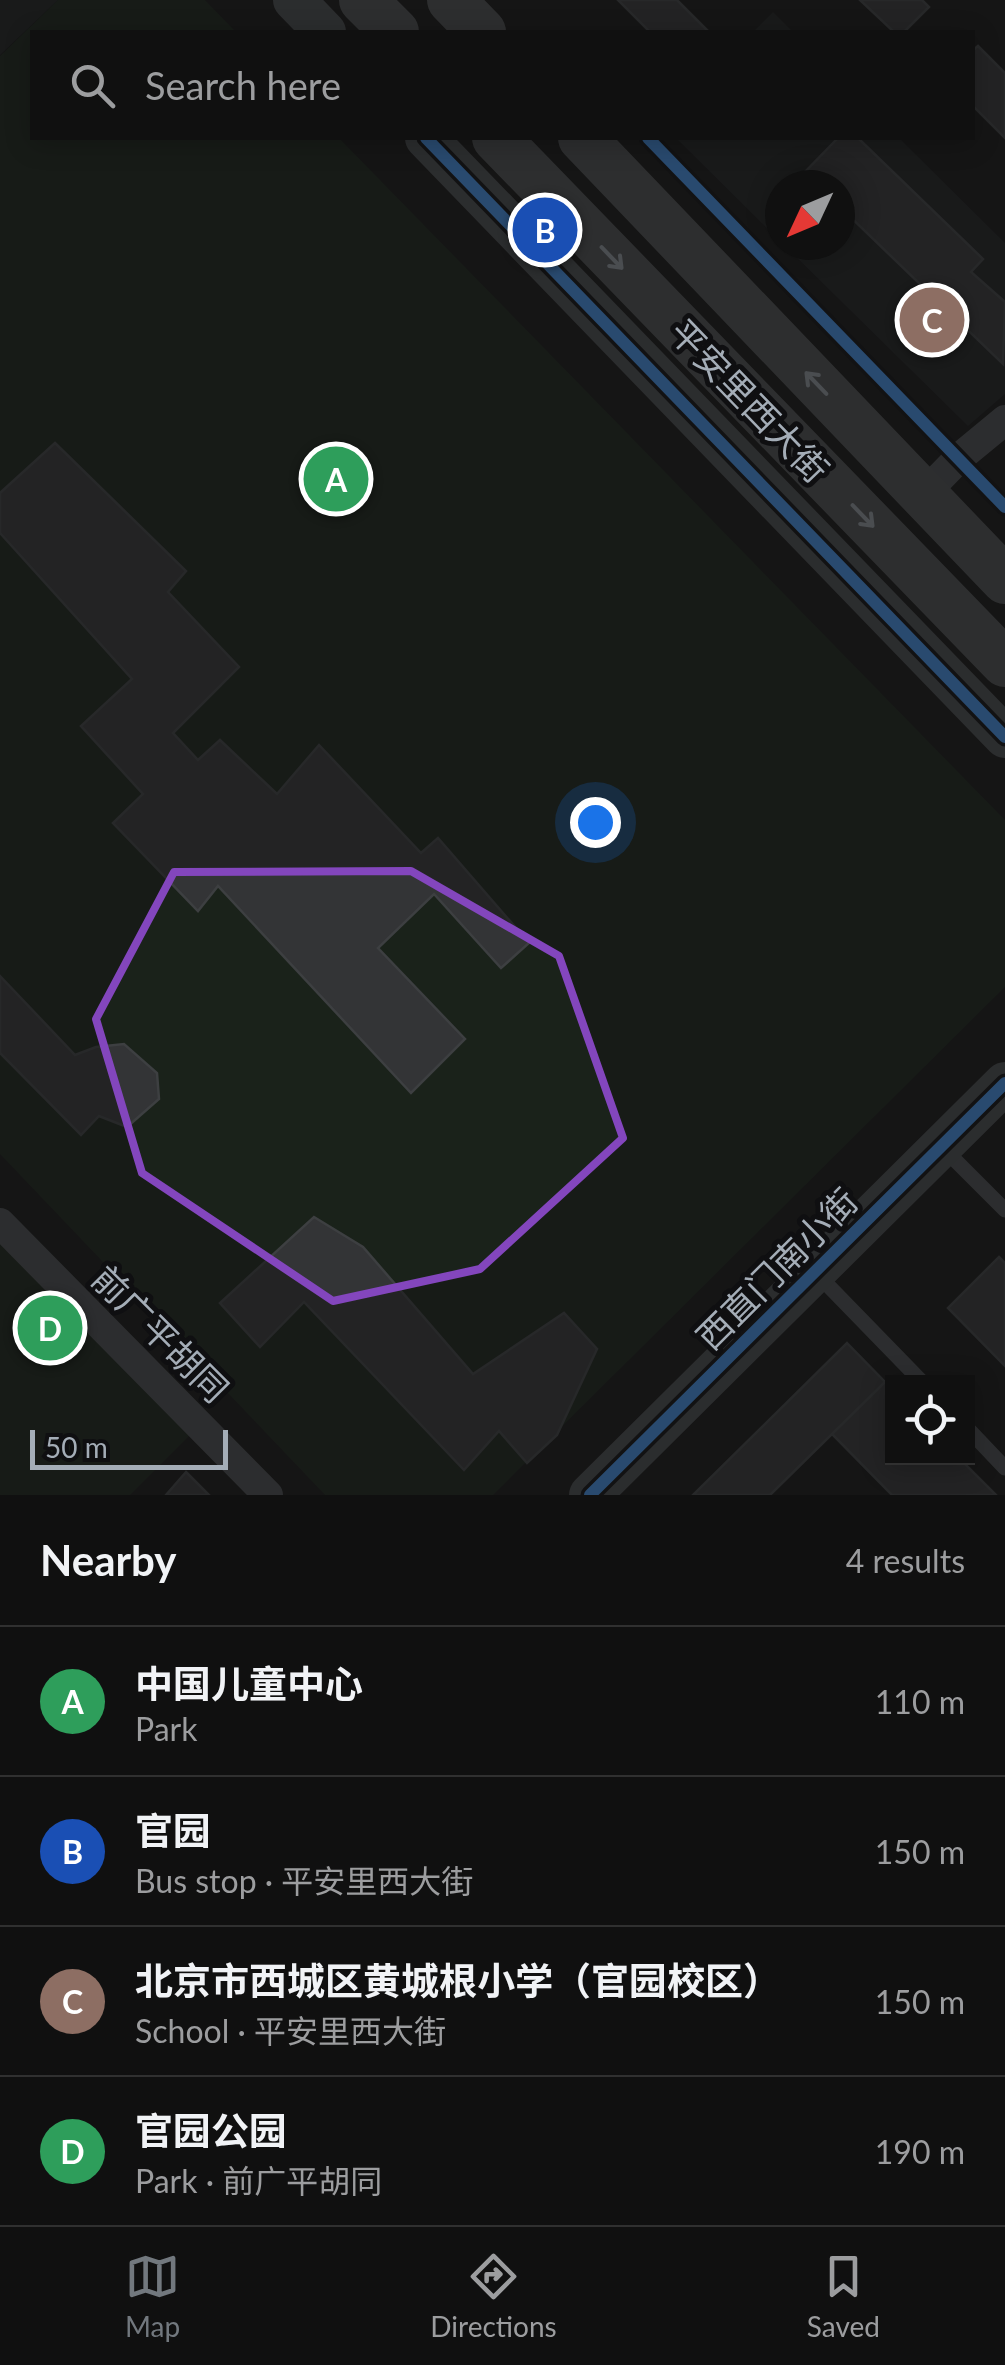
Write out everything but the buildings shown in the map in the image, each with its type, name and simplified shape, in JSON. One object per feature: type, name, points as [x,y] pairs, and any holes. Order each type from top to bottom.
[{"type":"main road","points":[[363,0],[392,30]]},
{"type":"main road","points":[[451,0],[480,30]]},
{"type":"main road","name":"平安里西大街","points":[[498,140],[1005,662]]},
{"type":"main road","name":"平安里西大街","points":[[584,140],[1005,580]]},
{"type":"street","points":[[428,140],[1005,737]]},
{"type":"street","points":[[923,495],[959,458],[1005,420]]},
{"type":"street","name":"西直门南小街","points":[[590,1495],[1005,1083]]},
{"type":"street","name":"前广平胡同","points":[[0,1223],[268,1495]]},
{"type":"lane","points":[[942,1146],[1005,1210]]},
{"type":"lane","points":[[815,1272],[915,1375]]},
{"type":"lane","points":[[975,1436],[1005,1468]]},
{"type":"highlighted area","points":[[411,871],[559,956],[623,1138],[480,1269],[333,1301],[142,1173],[96,1019],[174,872]]},
{"type":"shaded area","points":[[0,0],[58,0],[0,55]]},
{"type":"shaded area","points":[[58,0],[205,0],[234,30],[30,30],[30,140],[341,140],[1005,820],[1005,987],[493,1495],[325,1495],[0,1154],[0,56]]},
{"type":"shaded area","points":[[773,12],[791,30],[755,30]]},
{"type":"shaded area","points":[[678,140],[901,140],[1005,243],[1005,394],[968,426],[799,260],[855,260],[855,170],[765,170],[765,226]]},
{"type":"shaded area","points":[[0,1229],[198,1427],[130,1495],[0,1495]]},
{"type":"cycle path","points":[[428,140],[1005,737]]},
{"type":"cycle path","points":[[650,140],[1005,507]]},
{"type":"cycle path","points":[[590,1495],[1005,1083]]},
{"type":"place","name":"官园","points":[[545,230]]},
{"type":"place","name":"北京市西城区黄城根小学（官园校区）","points":[[932,320]]},
{"type":"place","name":"中国儿童中心","points":[[336,479]]},
{"type":"place","name":"官园公园","points":[[50,1328]]}]
